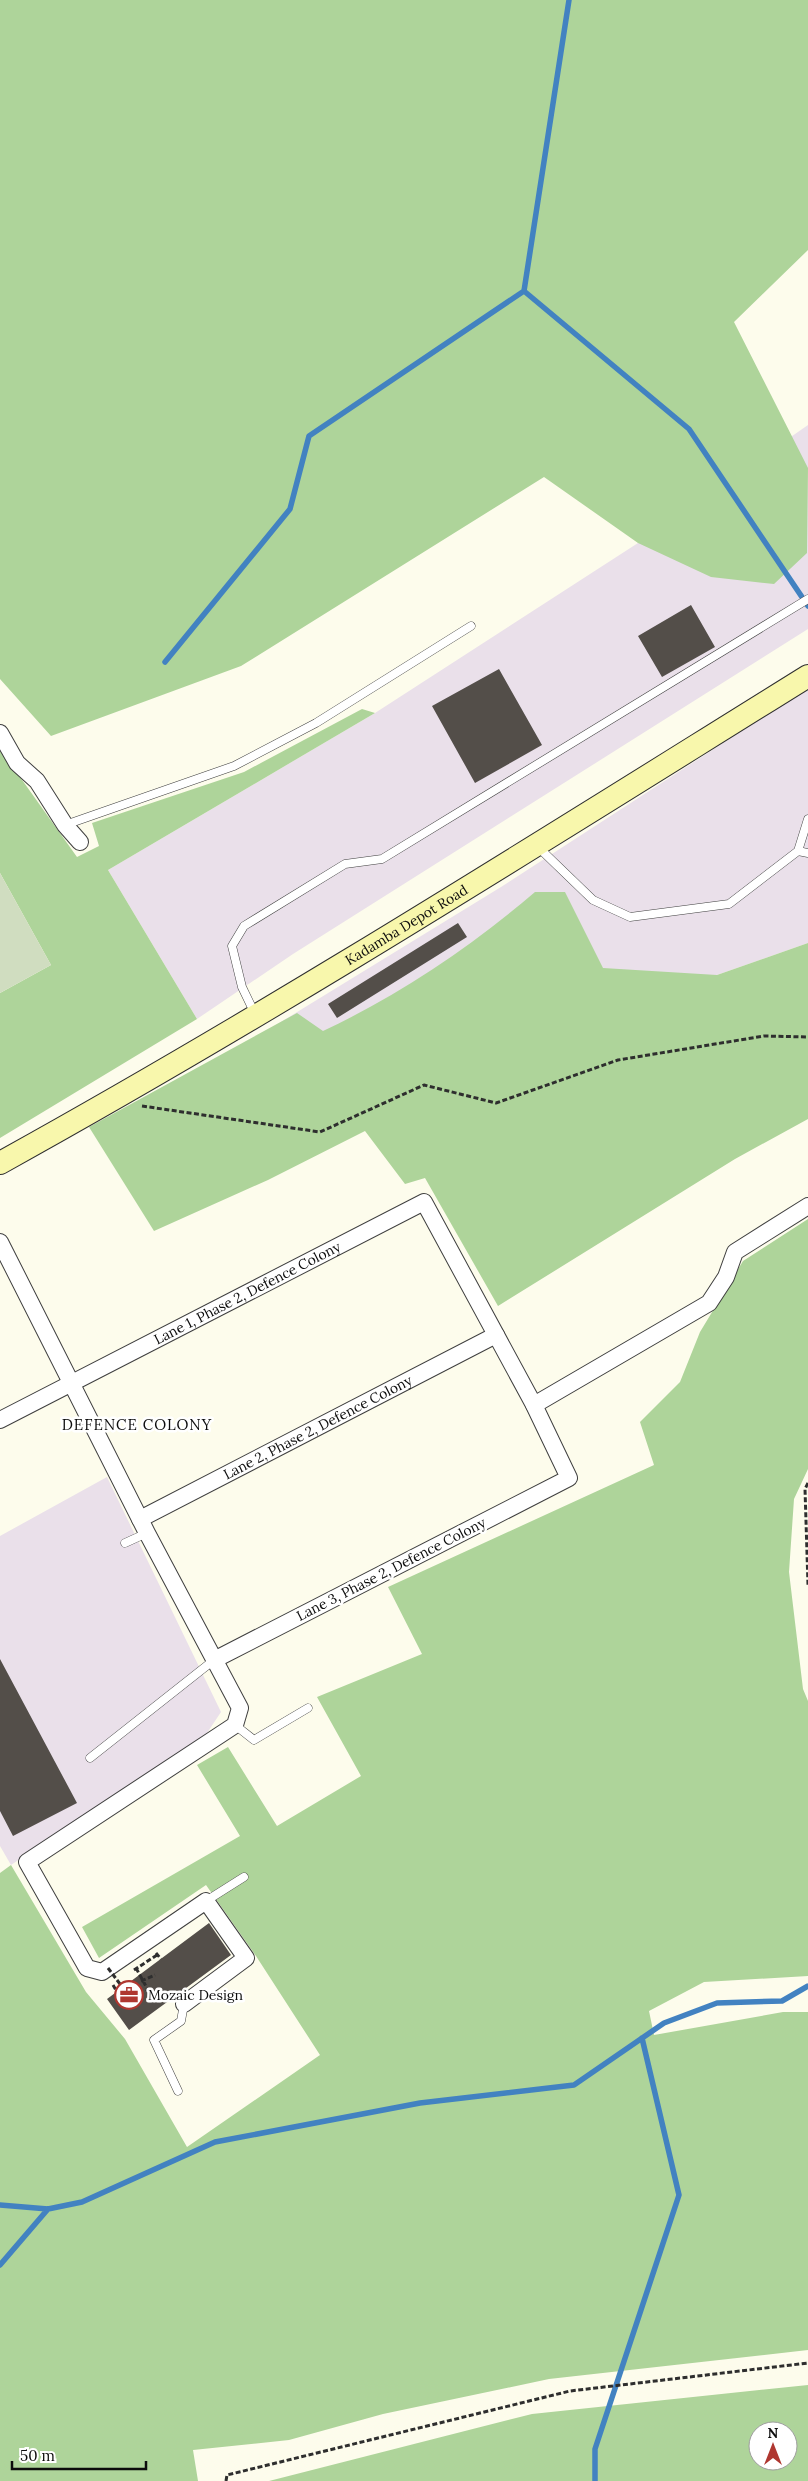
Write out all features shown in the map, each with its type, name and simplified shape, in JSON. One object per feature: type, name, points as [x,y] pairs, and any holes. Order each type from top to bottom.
[{"type":"street","name":"Kadamba Depot Road","points":[[0,1163],[111,1101],[256,1016],[808,676]]},
{"type":"street","points":[[0,733],[17,763],[37,781],[64,825],[80,842]]},
{"type":"street","name":"Lane 1, Phase 2, Defence Colony","points":[[0,1420],[70,1382],[424,1202],[496,1335]]},
{"type":"street","points":[[496,1335],[534,1405],[709,1304],[726,1277],[735,1252],[808,1206]]},
{"type":"street","points":[[0,1242],[144,1526],[240,1708],[235,1725],[26,1862],[87,1968],[102,1972],[206,1901],[246,1958],[184,2004]]},
{"type":"street","name":"Lane 2, Phase 2, Defence Colony","points":[[144,1526],[496,1335]]},
{"type":"street","name":"Lane 3, Phase 2, Defence Colony","points":[[214,1660],[569,1478],[534,1405]]},
{"type":"lane","points":[[256,1016],[242,987],[232,946],[244,926],[345,864],[382,860],[808,599]]},
{"type":"lane","points":[[64,825],[234,766],[316,723],[471,626]]},
{"type":"lane","points":[[536,845],[593,900],[630,917],[729,904],[798,851],[808,819]]},
{"type":"lane","points":[[798,851],[808,853]]},
{"type":"lane","points":[[125,1543],[144,1526]]},
{"type":"lane","points":[[90,1758],[214,1660]]},
{"type":"lane","points":[[235,1725],[254,1740],[308,1708]]},
{"type":"lane","points":[[206,1901],[244,1877]]},
{"type":"lane","points":[[178,2091],[154,2040],[181,2021],[184,2004]]},
{"type":"path","points":[[111,1101],[320,1132],[424,1086],[496,1103],[618,1060],[764,1036],[808,1037]]},
{"type":"path","points":[[808,1483],[805,1489],[808,1585]]},
{"type":"path","points":[[134,1970],[157,1955]]},
{"type":"path","points":[[108,1968],[123,1988]]},
{"type":"path","points":[[140,1973],[141,1981],[148,1990],[144,1993]]},
{"type":"path","points":[[141,1981],[155,1975]]},
{"type":"path","points":[[226,2481],[227,2475],[570,2391],[808,2363]]},
{"type":"shaded area","points":[[808,425],[808,629],[293,954],[197,1019],[108,870],[375,713],[638,543]]},
{"type":"shaded area","points":[[808,688],[808,943],[717,975],[331,1143],[258,1036],[501,887]]},
{"type":"shaded area","points":[[107,1477],[221,1712],[207,1733],[11,1865],[0,1846],[0,1536]]},
{"type":"green space","points":[[0,0],[808,0],[808,250],[734,322],[808,468],[807,553],[774,584],[711,577],[638,543],[544,477],[241,666],[51,736],[0,679]]},
{"type":"green space","points":[[362,709],[375,713],[108,870],[197,1019],[0,1138],[0,993],[51,965],[0,873],[0,749],[77,857],[99,846],[92,823],[244,772]]},
{"type":"green space","points":[[0,873],[51,965],[0,993]]},
{"type":"green space","points":[[535,892],[565,892],[603,968],[717,975],[808,943],[808,1119],[735,1159],[498,1306],[425,1178],[405,1184],[365,1131],[268,1180],[154,1231],[89,1127],[297,1013],[323,1031],[351,1017],[434,969],[486,932]]},
{"type":"green space","points":[[808,1219],[808,1469],[794,1499],[789,1572],[803,1689],[808,1701],[808,1976],[704,1982],[649,2011],[654,2035],[783,2012],[808,2012],[808,2350],[549,2379],[383,2414],[289,2440],[193,2450],[198,2481],[0,2481],[0,1873],[11,1865],[86,1992],[125,2039],[187,2147],[320,2055],[256,1956],[206,1885],[99,1958],[82,1927],[240,1836],[197,1765],[228,1747],[277,1826],[361,1776],[317,1697],[422,1654],[388,1587],[654,1465],[640,1422],[680,1382],[700,1332],[743,1261]]},
{"type":"green space","points":[[808,2385],[808,2481],[269,2481],[532,2414]]},
{"type":"building","points":[[691,605],[715,647],[662,677],[638,636]]},
{"type":"building","points":[[499,669],[542,745],[475,783],[432,706]]},
{"type":"building","points":[[458,923],[467,937],[337,1018],[328,1004]]},
{"type":"building","points":[[0,1659],[77,1803],[13,1836],[0,1811]]},
{"type":"building","points":[[209,1923],[231,1955],[129,2030],[107,1999]]},
{"type":"waterway","points":[[165,662],[290,509],[309,436],[524,291],[569,0]]},
{"type":"waterway","points":[[524,291],[689,429],[808,606]]},
{"type":"waterway","points":[[0,2205],[48,2209],[82,2202],[215,2142],[420,2103],[574,2085],[664,2023],[717,2003],[782,2001],[808,1986]]},
{"type":"waterway","points":[[595,2481],[595,2449],[679,2195],[642,2038]]},
{"type":"waterway","points":[[0,2265],[48,2209]]},
{"type":"place","name":"Mozaic Design","points":[[129,1995]]},
{"type":"district","name":"DEFENCE COLONY","points":[[137,1424]]}]
